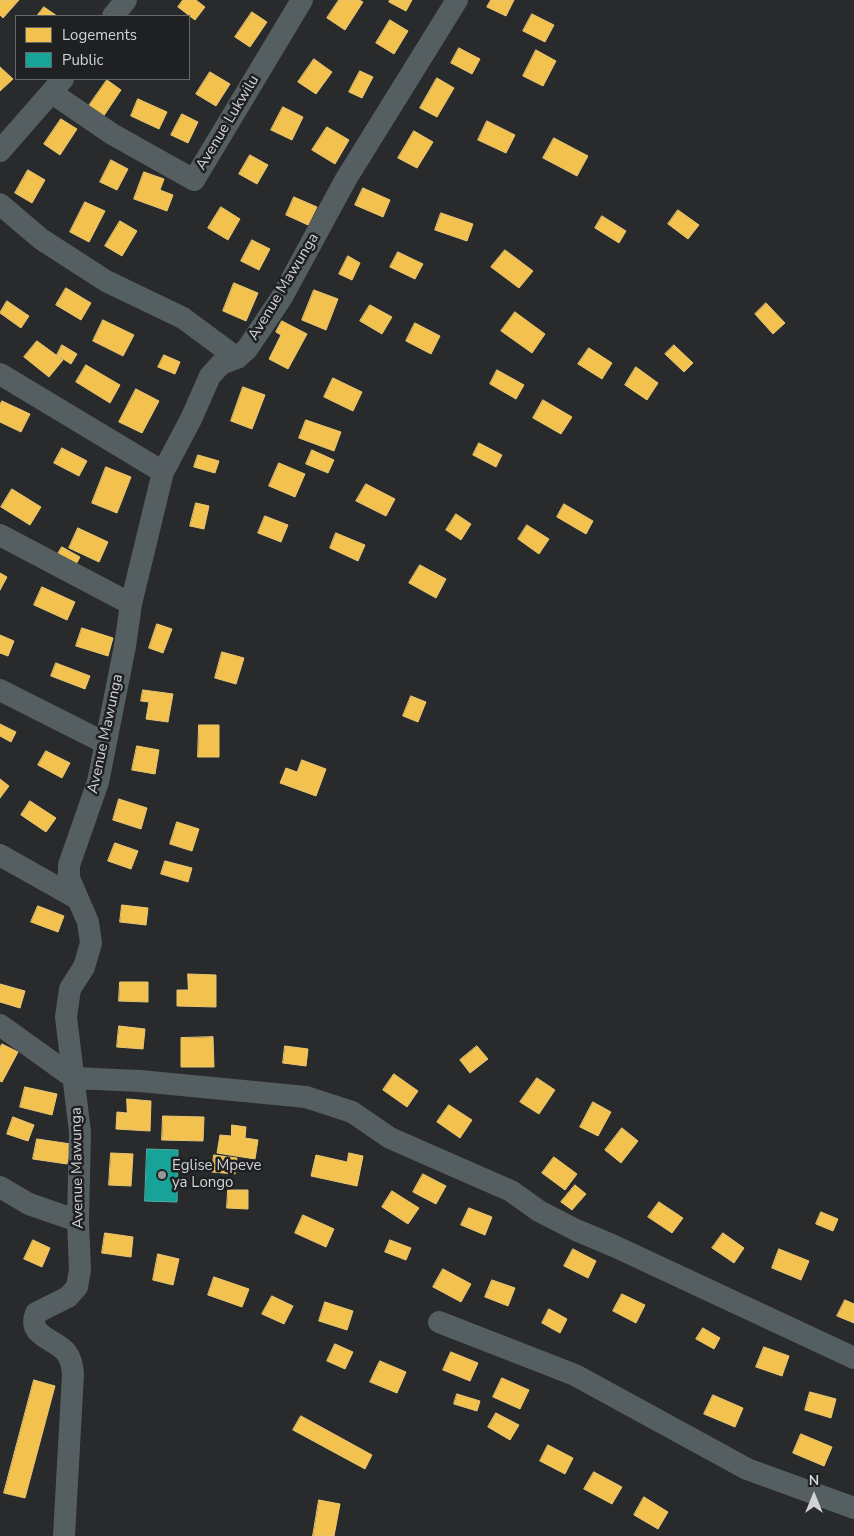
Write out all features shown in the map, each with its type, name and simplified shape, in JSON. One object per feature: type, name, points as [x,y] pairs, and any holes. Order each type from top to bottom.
[{"type":"street","points":[[114,15],[126,0]]},
{"type":"street","name":"Avenue Lukwilu","points":[[58,86],[112,134],[194,180],[302,0]]},
{"type":"street","name":"Avenue Mawunga","points":[[64,1536],[74,1374],[71,1360],[64,1350],[41,1334],[34,1326],[33,1320],[36,1314],[68,1297],[77,1287],[80,1270],[78,1221],[80,1132],[66,1017],[70,989],[84,967],[91,943],[88,922],[69,878],[69,865],[98,782],[125,646],[130,604],[163,472],[191,419],[210,376],[221,364],[237,358],[247,349],[282,297],[346,179],[458,0]]},
{"type":"street","points":[[0,151],[58,86]]},
{"type":"street","points":[[0,204],[41,239],[90,271],[106,281],[183,318],[237,358]]},
{"type":"street","points":[[0,374],[163,472]]},
{"type":"street","points":[[0,535],[130,604]]},
{"type":"street","points":[[0,690],[105,743]]},
{"type":"street","points":[[0,856],[78,899]]},
{"type":"street","points":[[0,1025],[74,1078],[140,1081],[306,1097],[352,1112],[390,1138],[511,1191],[539,1211],[576,1230],[854,1358]]},
{"type":"street","points":[[0,1187],[29,1204],[78,1221]]},
{"type":"street","points":[[439,1322],[575,1375],[747,1469],[854,1508]]},
{"type":"building: Logements","points":[[0,0],[19,0],[3,18],[0,15]]},
{"type":"building: Logements","points":[[183,0],[196,0],[205,7],[195,20],[178,7]]},
{"type":"building: Logements","points":[[339,0],[359,0],[363,2],[345,30],[327,18]]},
{"type":"building: Logements","points":[[390,0],[412,0],[406,11],[389,2]]},
{"type":"building: Logements","points":[[491,0],[514,0],[506,16],[487,7]]},
{"type":"building: Logements","points":[[44,7],[56,15],[38,15]]},
{"type":"building: Logements","points":[[252,12],[267,22],[250,47],[235,37]]},
{"type":"building: Logements","points":[[532,14],[554,25],[545,42],[523,31]]},
{"type":"building: Logements","points":[[390,20],[408,31],[394,54],[376,43]]},
{"type":"building: Logements","points":[[459,48],[480,59],[472,74],[451,63]]},
{"type":"building: Logements","points":[[536,50],[556,61],[543,86],[523,76]]},
{"type":"building: Logements","points":[[314,59],[332,72],[316,94],[298,82]]},
{"type":"building: Logements","points":[[0,67],[13,79],[0,91]]},
{"type":"building: Logements","points":[[360,71],[373,77],[362,98],[349,92]]},
{"type":"building: Logements","points":[[210,72],[230,84],[216,106],[196,94]]},
{"type":"building: Logements","points":[[437,78],[454,88],[437,117],[420,108]]},
{"type":"building: Logements","points":[[107,80],[121,90],[103,117],[88,107]]},
{"type":"building: Logements","points":[[138,99],[167,112],[159,129],[131,116]]},
{"type":"building: Logements","points":[[283,107],[303,117],[292,140],[271,130]]},
{"type":"building: Logements","points":[[182,114],[198,122],[188,143],[171,135]]},
{"type":"building: Logements","points":[[61,119],[77,129],[60,155],[44,144]]},
{"type":"building: Logements","points":[[487,121],[515,135],[506,153],[478,140]]},
{"type":"building: Logements","points":[[327,127],[349,140],[335,164],[312,150]]},
{"type":"building: Logements","points":[[414,131],[433,142],[417,168],[398,158]]},
{"type":"building: Logements","points":[[554,138],[588,156],[577,176],[543,158]]},
{"type":"building: Logements","points":[[250,155],[268,165],[257,184],[239,174]]},
{"type":"building: Logements","points":[[111,160],[128,169],[117,190],[100,182]]},
{"type":"building: Logements","points":[[28,170],[45,180],[32,203],[15,193]]},
{"type":"building: Logements","points":[[144,172],[164,179],[160,190],[173,195],[167,211],[134,199]]},
{"type":"building: Logements","points":[[363,188],[390,200],[383,217],[355,205]]},
{"type":"building: Logements","points":[[294,197],[317,207],[308,225],[286,215]]},
{"type":"building: Logements","points":[[85,202],[105,211],[89,242],[70,232]]},
{"type":"building: Logements","points":[[221,207],[240,219],[228,240],[208,228]]},
{"type":"building: Logements","points":[[678,210],[699,225],[688,239],[668,224]]},
{"type":"building: Logements","points":[[441,213],[473,224],[467,241],[435,230]]},
{"type":"building: Logements","points":[[602,216],[626,231],[619,243],[595,228]]},
{"type":"building: Logements","points":[[120,221],[137,231],[122,256],[105,246]]},
{"type":"building: Logements","points":[[252,240],[270,249],[259,270],[241,261]]},
{"type":"building: Logements","points":[[505,250],[533,271],[519,288],[491,267]]},
{"type":"building: Logements","points":[[398,252],[423,264],[415,279],[390,267]]},
{"type":"building: Logements","points":[[348,256],[360,263],[352,280],[339,274]]},
{"type":"building: Logements","points":[[234,283],[258,293],[246,321],[223,311]]},
{"type":"building: Logements","points":[[66,288],[91,303],[81,320],[56,305]]},
{"type":"building: Logements","points":[[314,290],[338,299],[326,330],[302,320]]},
{"type":"building: Logements","points":[[7,301],[29,316],[21,328],[0,313]]},
{"type":"building: Logements","points":[[766,303],[785,323],[773,334],[755,314]]},
{"type":"building: Logements","points":[[370,305],[392,317],[382,334],[360,321]]},
{"type":"building: Logements","points":[[515,312],[545,334],[532,353],[501,331]]},
{"type":"building: Logements","points":[[103,320],[134,335],[123,356],[93,341]]},
{"type":"building: Logements","points":[[282,321],[307,334],[288,369],[269,359],[281,335],[276,332]]},
{"type":"building: Logements","points":[[415,323],[440,336],[431,354],[406,341]]},
{"type":"building: Logements","points":[[37,341],[63,360],[49,377],[24,357]]},
{"type":"building: Logements","points":[[62,345],[77,354],[71,364],[57,355]]},
{"type":"building: Logements","points":[[674,345],[693,363],[684,372],[665,354]]},
{"type":"building: Logements","points":[[589,348],[612,363],[602,379],[578,364]]},
{"type":"building: Logements","points":[[164,355],[180,362],[175,374],[158,367]]},
{"type":"building: Logements","points":[[86,365],[120,385],[110,403],[76,382]]},
{"type":"building: Logements","points":[[636,367],[658,383],[647,400],[625,385]]},
{"type":"building: Logements","points":[[497,370],[524,385],[516,399],[490,384]]},
{"type":"building: Logements","points":[[333,378],[362,392],[353,411],[324,397]]},
{"type":"building: Logements","points":[[243,387],[265,395],[252,429],[231,421]]},
{"type":"building: Logements","points":[[136,389],[159,401],[142,433],[119,422]]},
{"type":"building: Logements","points":[[543,400],[572,417],[561,434],[533,418]]},
{"type":"building: Logements","points":[[2,401],[30,414],[21,432],[0,422],[0,405]]},
{"type":"building: Logements","points":[[306,420],[341,432],[334,451],[299,438]]},
{"type":"building: Logements","points":[[479,443],[502,455],[496,467],[473,455]]},
{"type":"building: Logements","points":[[62,448],[87,461],[79,476],[54,463]]},
{"type":"building: Logements","points":[[312,450],[334,460],[328,473],[306,464]]},
{"type":"building: Logements","points":[[198,455],[219,461],[215,473],[194,467]]},
{"type":"building: Logements","points":[[279,463],[305,474],[295,497],[269,486]]},
{"type":"building: Logements","points":[[106,467],[131,477],[117,513],[92,503]]},
{"type":"building: Logements","points":[[366,484],[395,499],[386,516],[356,501]]},
{"type":"building: Logements","points":[[12,489],[41,507],[30,525],[1,507]]},
{"type":"building: Logements","points":[[196,503],[209,506],[204,529],[190,526]]},
{"type":"building: Logements","points":[[564,504],[593,521],[586,534],[557,517]]},
{"type":"building: Logements","points":[[456,514],[471,524],[461,540],[446,530]]},
{"type":"building: Logements","points":[[265,516],[288,525],[281,542],[258,533]]},
{"type":"building: Logements","points":[[527,525],[549,539],[539,554],[518,539]]},
{"type":"building: Logements","points":[[78,528],[108,542],[99,562],[69,548]]},
{"type":"building: Logements","points":[[336,533],[365,545],[358,561],[330,548]]},
{"type":"building: Logements","points":[[62,547],[80,557],[73,570],[54,560]]},
{"type":"building: Logements","points":[[420,565],[446,579],[436,598],[409,583]]},
{"type":"building: Logements","points":[[0,573],[7,577],[0,590]]},
{"type":"building: Logements","points":[[42,587],[75,602],[67,620],[34,605]]},
{"type":"building: Logements","points":[[157,624],[172,629],[163,653],[149,648]]},
{"type":"building: Logements","points":[[82,628],[113,638],[108,656],[76,646]]},
{"type":"building: Logements","points":[[0,635],[14,641],[8,656],[0,653]]},
{"type":"building: Logements","points":[[222,652],[244,658],[236,684],[215,678]]},
{"type":"building: Logements","points":[[56,663],[90,676],[85,689],[51,676]]},
{"type":"building: Logements","points":[[143,690],[173,694],[168,722],[146,719],[149,702],[141,701]]},
{"type":"building: Logements","points":[[411,696],[426,702],[418,722],[403,716]]},
{"type":"building: Logements","points":[[0,724],[16,732],[11,742],[0,736]]},
{"type":"building: Logements","points":[[199,725],[219,725],[219,757],[198,757]]},
{"type":"building: Logements","points":[[137,746],[159,750],[155,774],[132,770]]},
{"type":"building: Logements","points":[[46,751],[70,763],[62,778],[38,765]]},
{"type":"building: Logements","points":[[302,760],[326,769],[316,796],[280,783],[286,768],[297,772]]},
{"type":"building: Logements","points":[[0,779],[9,786],[0,798]]},
{"type":"building: Logements","points":[[119,799],[147,808],[141,829],[113,820]]},
{"type":"building: Logements","points":[[30,801],[56,818],[46,832],[21,815]]},
{"type":"building: Logements","points":[[177,822],[199,829],[192,851],[170,844]]},
{"type":"building: Logements","points":[[115,843],[138,851],[131,869],[108,861]]},
{"type":"building: Logements","points":[[165,861],[192,868],[188,882],[161,874]]},
{"type":"building: Logements","points":[[122,905],[148,908],[146,925],[120,922]]},
{"type":"building: Logements","points":[[38,906],[64,916],[58,932],[31,922]]},
{"type":"building: Logements","points":[[188,974],[216,975],[216,1007],[177,1006],[177,990],[188,990]]},
{"type":"building: Logements","points":[[120,982],[148,982],[148,1002],[119,1001]]},
{"type":"building: Logements","points":[[0,984],[25,991],[20,1008],[0,1002]]},
{"type":"building: Logements","points":[[119,1026],[145,1029],[143,1049],[117,1047]]},
{"type":"building: Logements","points":[[213,1037],[214,1067],[181,1067],[181,1038]]},
{"type":"building: Logements","points":[[2,1044],[18,1052],[2,1082],[0,1081],[0,1048]]},
{"type":"building: Logements","points":[[285,1046],[308,1049],[306,1066],[283,1063]]},
{"type":"building: Logements","points":[[477,1046],[488,1059],[470,1073],[460,1060]]},
{"type":"building: Logements","points":[[394,1074],[418,1091],[407,1107],[383,1090]]},
{"type":"building: Logements","points":[[537,1078],[555,1090],[539,1114],[520,1102]]},
{"type":"building: Logements","points":[[25,1087],[57,1094],[52,1115],[20,1107]]},
{"type":"building: Logements","points":[[127,1099],[151,1101],[150,1131],[116,1129],[117,1112],[127,1113]]},
{"type":"building: Logements","points":[[593,1102],[611,1112],[598,1136],[580,1127]]},
{"type":"building: Logements","points":[[449,1105],[472,1120],[460,1138],[437,1122]]},
{"type":"building: Logements","points":[[163,1116],[204,1117],[203,1141],[162,1140]]},
{"type":"building: Logements","points":[[13,1117],[34,1125],[28,1141],[7,1134]]},
{"type":"building: Logements","points":[[232,1125],[246,1127],[245,1138],[258,1140],[255,1159],[217,1153],[220,1135],[231,1136]]},
{"type":"building: Logements","points":[[622,1128],[638,1141],[621,1163],[605,1150]]},
{"type":"building: Logements","points":[[37,1139],[71,1144],[67,1164],[33,1159]]},
{"type":"building: Logements","points":[[111,1153],[133,1154],[131,1186],[109,1185]]},
{"type":"building: Logements","points":[[349,1153],[363,1156],[357,1186],[311,1176],[316,1155],[347,1162]]},
{"type":"building: Logements","points":[[214,1155],[237,1158],[235,1174],[212,1172]]},
{"type":"building: Logements","points":[[554,1157],[577,1174],[565,1190],[542,1173]]},
{"type":"building: Logements","points":[[423,1174],[446,1186],[436,1204],[413,1192]]},
{"type":"building: Logements","points":[[575,1185],[586,1194],[572,1210],[561,1202]]},
{"type":"building: Logements","points":[[228,1190],[248,1190],[248,1209],[227,1208]]},
{"type":"building: Logements","points":[[392,1191],[419,1208],[408,1224],[382,1207]]},
{"type":"building: Logements","points":[[659,1202],[683,1218],[672,1233],[648,1217]]},
{"type":"building: Logements","points":[[469,1208],[492,1217],[485,1235],[461,1225]]},
{"type":"building: Logements","points":[[821,1212],[838,1219],[833,1231],[816,1224]]},
{"type":"building: Logements","points":[[303,1215],[334,1229],[326,1247],[295,1233]]},
{"type":"building: Logements","points":[[105,1233],[133,1237],[131,1257],[102,1253]]},
{"type":"building: Logements","points":[[723,1233],[744,1248],[734,1263],[712,1248]]},
{"type":"building: Logements","points":[[33,1240],[50,1248],[42,1267],[24,1259]]},
{"type":"building: Logements","points":[[390,1240],[411,1248],[406,1260],[385,1252]]},
{"type":"building: Logements","points":[[573,1249],[596,1261],[588,1278],[564,1266]]},
{"type":"building: Logements","points":[[779,1249],[809,1261],[801,1280],[772,1268]]},
{"type":"building: Logements","points":[[158,1254],[179,1259],[173,1285],[153,1280]]},
{"type":"building: Logements","points":[[443,1269],[471,1284],[461,1302],[433,1287]]},
{"type":"building: Logements","points":[[214,1277],[249,1289],[242,1307],[208,1295]]},
{"type":"building: Logements","points":[[492,1280],[515,1288],[508,1306],[485,1297]]},
{"type":"building: Logements","points":[[622,1294],[645,1305],[636,1323],[613,1311]]},
{"type":"building: Logements","points":[[272,1296],[293,1306],[284,1324],[262,1314]]},
{"type":"building: Logements","points":[[845,1300],[854,1304],[854,1323],[837,1316]]},
{"type":"building: Logements","points":[[325,1302],[353,1311],[347,1330],[319,1321]]},
{"type":"building: Logements","points":[[549,1309],[567,1319],[560,1333],[542,1323]]},
{"type":"building: Logements","points":[[703,1328],[720,1338],[714,1349],[696,1339]]},
{"type":"building: Logements","points":[[335,1344],[353,1352],[345,1369],[327,1361]]},
{"type":"building: Logements","points":[[764,1347],[789,1356],[782,1376],[756,1367]]},
{"type":"building: Logements","points":[[451,1352],[478,1363],[470,1381],[443,1370]]},
{"type":"building: Logements","points":[[380,1361],[406,1372],[397,1393],[370,1382]]},
{"type":"building: Logements","points":[[502,1378],[529,1390],[520,1409],[493,1397]]},
{"type":"building: Logements","points":[[34,1380],[55,1386],[25,1498],[4,1493]]},
{"type":"building: Logements","points":[[810,1392],[836,1399],[831,1418],[805,1410]]},
{"type":"building: Logements","points":[[457,1394],[480,1401],[477,1411],[454,1404]]},
{"type":"building: Logements","points":[[713,1395],[743,1408],[735,1427],[704,1414]]},
{"type":"building: Logements","points":[[496,1413],[519,1425],[510,1440],[488,1427]]},
{"type":"building: Logements","points":[[301,1416],[372,1455],[365,1469],[293,1430]]},
{"type":"building: Logements","points":[[801,1434],[832,1447],[824,1466],[793,1453]]},
{"type":"building: Logements","points":[[548,1445],[573,1458],[565,1474],[540,1461]]},
{"type":"building: Logements","points":[[594,1472],[622,1487],[612,1504],[584,1489]]},
{"type":"building: Logements","points":[[644,1497],[668,1512],[658,1529],[634,1515]]},
{"type":"building: Logements","points":[[319,1500],[340,1504],[334,1536],[313,1536]]},
{"type":"building: Public","name":"Eglise Mpeve ya Longo","points":[[147,1149],[178,1150],[177,1202],[145,1201]]},
{"type":"place","name":"Eglise Mpeve ya Longo","points":[[162,1175]]}]
